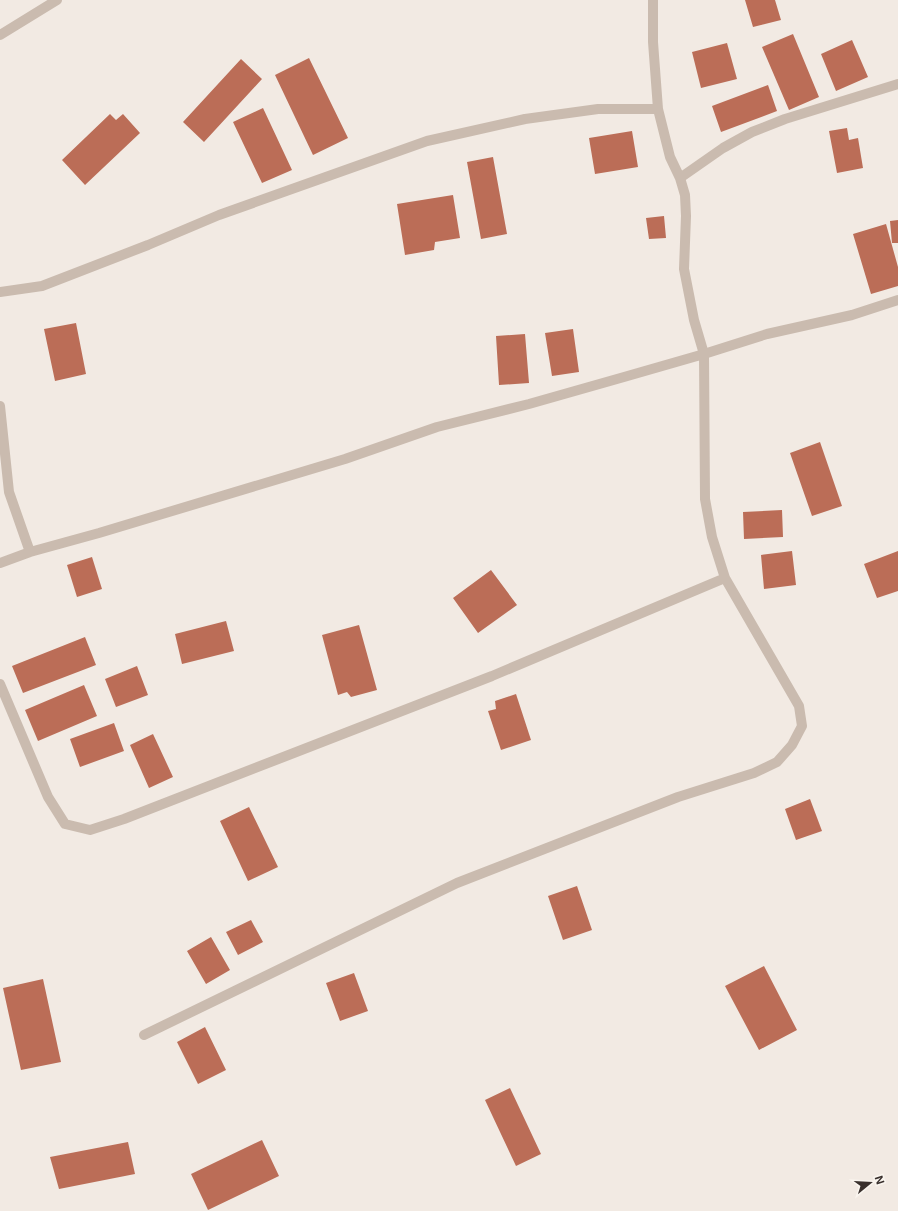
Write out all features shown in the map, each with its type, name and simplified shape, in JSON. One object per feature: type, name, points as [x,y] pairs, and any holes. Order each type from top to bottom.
[{"type":"street","points":[[0,35],[57,0]]},
{"type":"street","points":[[144,1036],[457,883],[678,797],[754,773],[777,762],[792,744],[802,726],[798,706],[725,578],[712,537],[705,499],[704,354],[694,320],[684,270],[686,216],[685,195],[680,178],[670,157],[658,109],[653,42],[653,0]]},
{"type":"street","points":[[680,178],[723,148],[752,132],[785,119],[898,84]]},
{"type":"street","points":[[0,292],[42,286],[140,248],[219,215],[427,141],[524,119],[591,110],[658,109]]},
{"type":"street","points":[[0,563],[30,552],[107,531],[346,459],[438,427],[529,404],[704,354],[767,334],[852,315],[898,300]]},
{"type":"street","points":[[0,406],[9,492],[30,552]]},
{"type":"street","points":[[0,684],[48,797],[65,824],[90,830],[124,819],[492,676],[725,578]]},
{"type":"building","points":[[745,0],[775,0],[781,20],[753,27]]},
{"type":"building","points":[[793,34],[819,97],[789,110],[762,47]]},
{"type":"building","points":[[852,40],[868,77],[836,91],[821,54]]},
{"type":"building","points":[[727,43],[737,79],[701,88],[692,52]]},
{"type":"building","points":[[309,58],[348,138],[313,155],[275,75]]},
{"type":"building","points":[[241,59],[262,79],[204,142],[183,122]]},
{"type":"building","points":[[768,85],[777,111],[721,132],[712,106]]},
{"type":"building","points":[[263,108],[292,170],[262,183],[233,122]]},
{"type":"building","points":[[110,114],[116,120],[123,114],[140,133],[85,185],[62,160]]},
{"type":"building","points":[[847,128],[849,140],[858,138],[863,168],[837,173],[829,131]]},
{"type":"building","points":[[632,131],[638,167],[595,174],[589,138]]},
{"type":"building","points":[[493,157],[507,234],[481,239],[467,162]]},
{"type":"building","points":[[453,195],[460,238],[435,242],[434,250],[405,255],[397,204]]},
{"type":"building","points":[[664,216],[666,238],[649,239],[646,218]]},
{"type":"building","points":[[898,220],[898,243],[892,243],[890,221]]},
{"type":"building","points":[[886,224],[898,267],[898,286],[871,294],[853,234]]},
{"type":"building","points":[[76,323],[86,374],[55,381],[44,329]]},
{"type":"building","points":[[573,329],[579,372],[552,376],[545,333]]},
{"type":"building","points":[[525,334],[529,383],[499,385],[496,336]]},
{"type":"building","points":[[820,442],[842,506],[812,516],[790,453]]},
{"type":"building","points":[[782,510],[783,537],[744,539],[743,512]]},
{"type":"building","points":[[792,551],[796,585],[764,589],[761,555]]},
{"type":"building","points":[[898,551],[898,591],[877,598],[864,564]]},
{"type":"building","points":[[92,557],[102,589],[77,597],[67,565]]},
{"type":"building","points":[[491,570],[517,605],[478,633],[453,598]]},
{"type":"building","points":[[226,621],[234,651],[182,664],[175,634]]},
{"type":"building","points":[[359,625],[377,690],[351,697],[347,692],[338,695],[322,635]]},
{"type":"building","points":[[85,637],[96,665],[23,693],[12,666]]},
{"type":"building","points":[[137,666],[148,695],[116,707],[105,679]]},
{"type":"building","points":[[84,685],[97,716],[38,741],[25,710]]},
{"type":"building","points":[[516,694],[531,740],[501,750],[488,711],[496,709],[495,701]]},
{"type":"building","points":[[114,723],[124,751],[80,767],[70,739]]},
{"type":"building","points":[[153,734],[173,777],[149,788],[130,745]]},
{"type":"building","points":[[810,799],[822,831],[796,840],[785,809]]},
{"type":"building","points":[[249,807],[278,867],[248,881],[220,821]]},
{"type":"building","points":[[577,886],[592,930],[563,940],[548,896]]},
{"type":"building","points":[[251,920],[263,942],[238,955],[226,932]]},
{"type":"building","points":[[211,937],[230,970],[206,984],[187,951]]},
{"type":"building","points":[[764,966],[797,1030],[759,1050],[725,986]]},
{"type":"building","points":[[354,973],[368,1011],[340,1021],[326,983]]},
{"type":"building","points":[[43,979],[61,1062],[21,1070],[3,988]]},
{"type":"building","points":[[205,1027],[226,1070],[198,1084],[177,1042]]},
{"type":"building","points":[[510,1088],[541,1154],[516,1166],[485,1100]]},
{"type":"building","points":[[262,1140],[279,1176],[208,1210],[191,1174]]},
{"type":"building","points":[[128,1142],[135,1174],[59,1189],[50,1157]]}]
